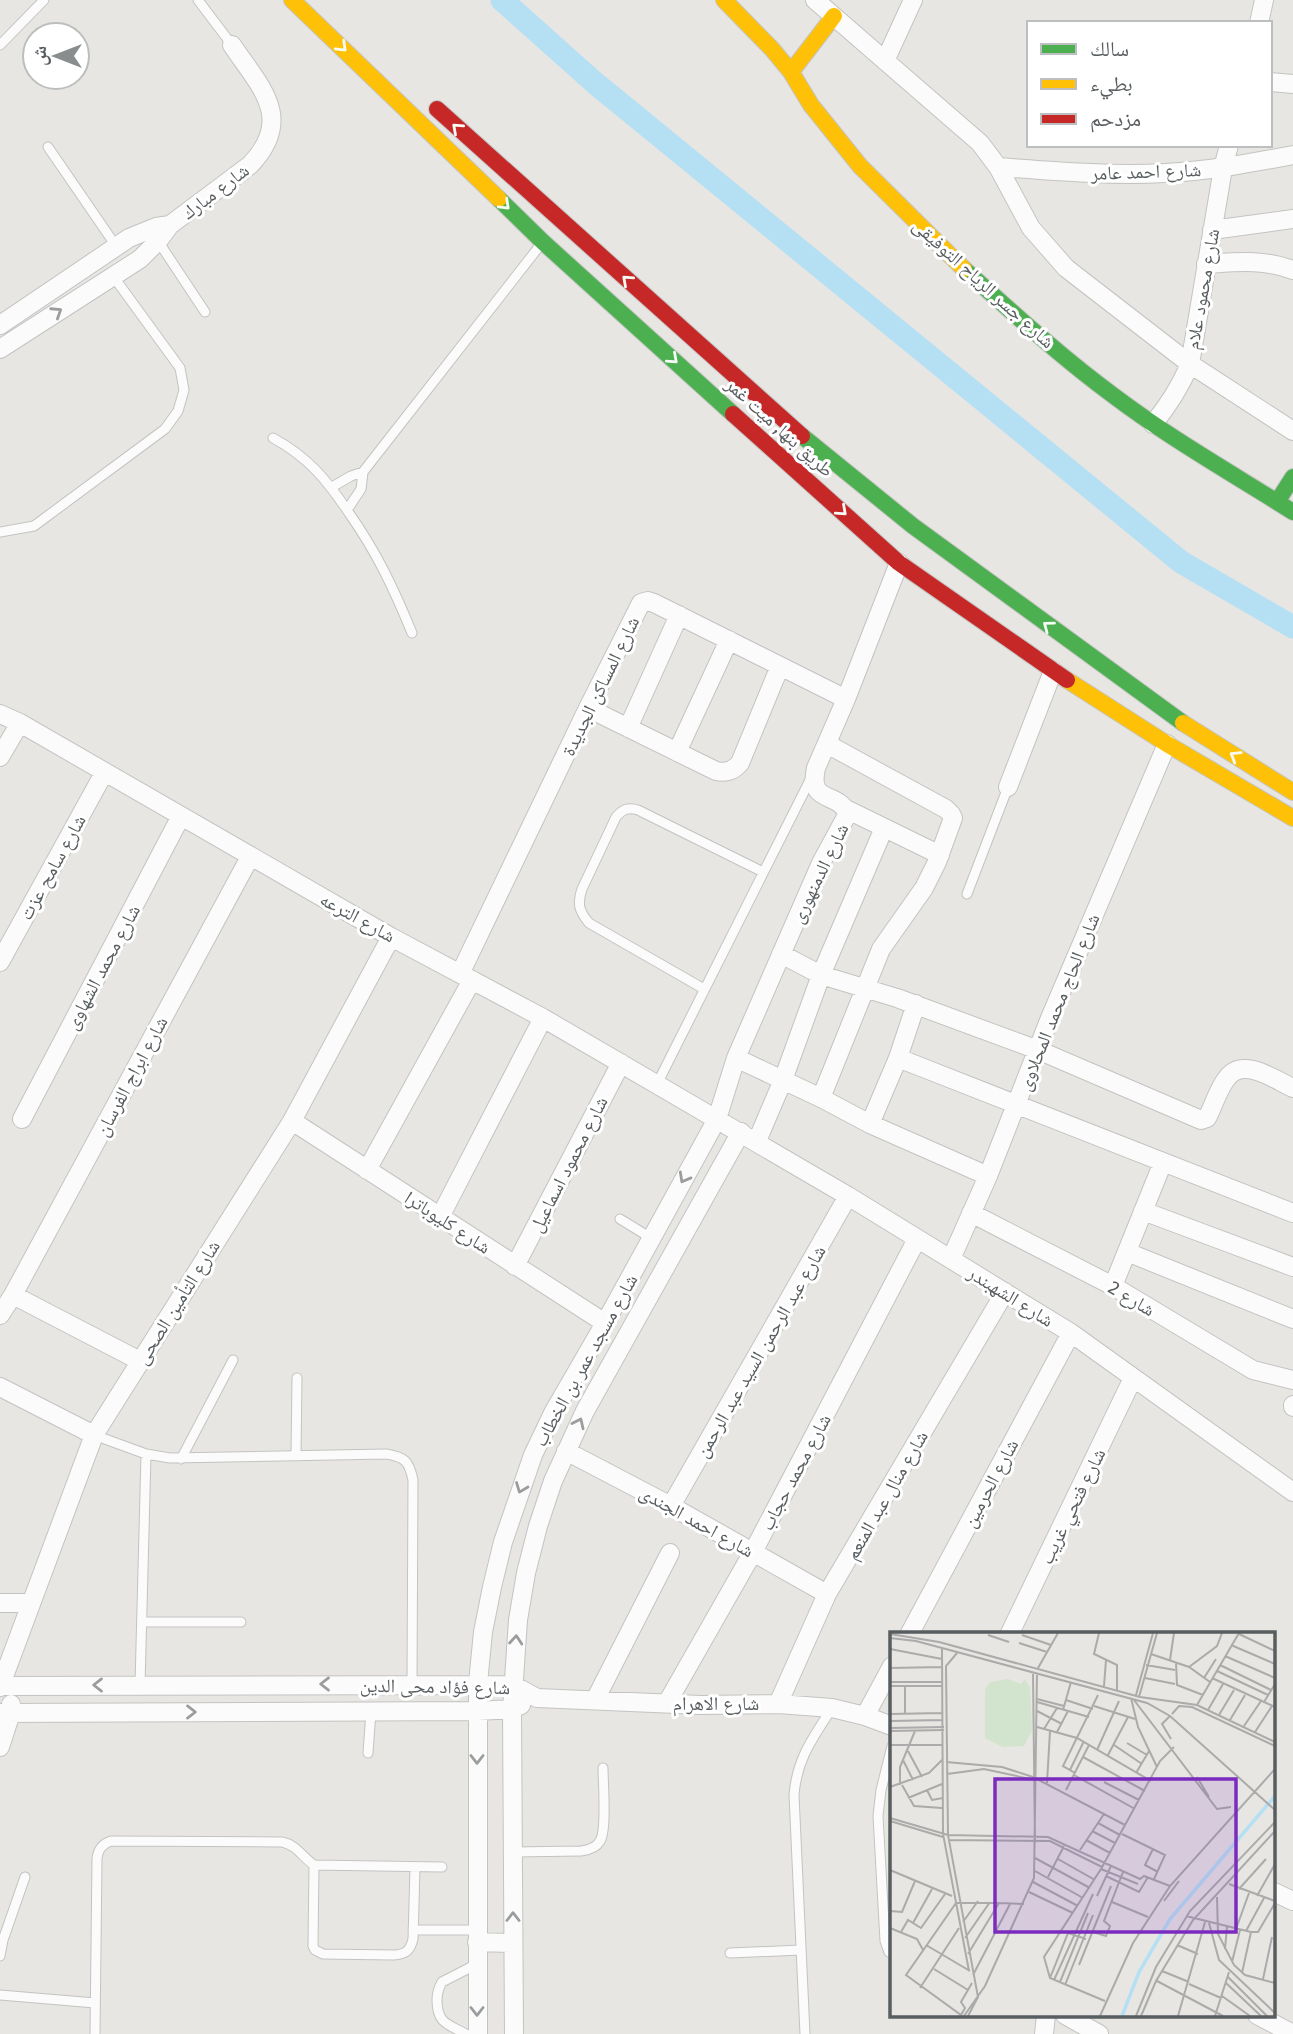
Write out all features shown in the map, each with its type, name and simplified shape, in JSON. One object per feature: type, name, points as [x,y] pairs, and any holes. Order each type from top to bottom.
[{"type":"main road","name":"طريق بنها, ميت غمر","points":[[292,0],[543,242],[899,563],[1188,726],[1293,792]]},
{"type":"main road","name":"شارع جسر الرياح التوفيقى","points":[[724,0],[752,27],[791,72],[811,105],[835,136],[887,194],[962,267],[1112,395],[1293,512]]},
{"type":"main road","points":[[791,72],[834,16]]},
{"type":"main road","name":"طريق بنها, ميت غمر","points":[[425,99],[754,394],[1167,744],[1293,818]]},
{"type":"main road","points":[[1278,502],[1293,477]]},
{"type":"street","points":[[815,0],[980,143],[998,167],[1031,228],[1066,268],[1189,364],[1293,431]]},
{"type":"street","points":[[885,61],[913,0]]},
{"type":"street","points":[[1259,21],[1263,0]]},
{"type":"street","name":"شارع مبارك","points":[[0,349],[149,251],[170,225],[260,155],[271,128],[268,99],[232,45]]},
{"type":"street","points":[[1272,82],[1293,84]]},
{"type":"street","name":"شارع محمود علام","points":[[1153,424],[1181,386],[1189,364],[1228,147]]},
{"type":"street","name":"شارع احمد عامر","points":[[998,167],[1087,173],[1164,173],[1223,168],[1293,155]]},
{"type":"street","points":[[1212,230],[1293,219]]},
{"type":"street","name":"شارع مبارك","points":[[0,325],[116,246],[142,232],[170,225]]},
{"type":"street","points":[[116,246],[129,265]]},
{"type":"street","points":[[1206,264],[1258,261],[1293,270]]},
{"type":"street","points":[[816,768],[899,563]]},
{"type":"street","name":"شارع المساكن الجديدة","points":[[367,1170],[466,977],[588,708],[641,603],[654,603],[846,699]]},
{"type":"street","points":[[628,728],[679,615]]},
{"type":"street","points":[[677,752],[729,640]]},
{"type":"street","points":[[1008,787],[1062,657]]},
{"type":"street","points":[[588,708],[716,771],[725,772],[740,763],[780,666]]},
{"type":"street","name":"شارع الترعه","points":[[0,714],[391,937],[543,1017],[717,1119]]},
{"type":"street","points":[[0,757],[20,723]]},
{"type":"street","points":[[821,1098],[881,949],[924,888],[940,855],[953,818],[946,809],[827,744]]},
{"type":"street","name":"شارع الحاج محمد المحلاوى","points":[[951,1259],[1167,744]]},
{"type":"street","name":"شارع الدمنهورى","points":[[717,1119],[736,1058],[821,863],[847,815],[846,808],[816,789],[816,768]]},
{"type":"street","name":"شارع سامح عزت","points":[[0,961],[104,773]]},
{"type":"street","points":[[846,808],[940,855]]},
{"type":"street","name":"شارع محمد الشهاوى","points":[[22,1119],[181,816]]},
{"type":"street","points":[[757,1141],[783,1080],[821,975],[884,828]]},
{"type":"street","name":"شارع ابراج الفرسان","points":[[0,1315],[250,857]]},
{"type":"street","name":"شارع التأمين الصحى","points":[[0,1686],[94,1435],[292,1121],[391,937]]},
{"type":"street","points":[[781,954],[821,975],[916,1004],[1038,1050],[1201,1121],[1207,1118],[1226,1079],[1232,1072],[1240,1069],[1249,1068],[1293,1088]]},
{"type":"street","points":[[870,1124],[898,1058],[916,1004]]},
{"type":"street","points":[[440,1217],[543,1017]]},
{"type":"street","points":[[736,1058],[870,1124],[988,1176]]},
{"type":"street","points":[[898,1058],[1293,1213]]},
{"type":"street","name":"شارع محمود اسماعيل","points":[[515,1266],[621,1063]]},
{"type":"street","name":"شارع الشهبندر","points":[[717,1119],[1071,1333],[1293,1492]]},
{"type":"street","name":"شارع مسجد عمر بن الخطاب","points":[[478,2034],[478,1683],[483,1632],[503,1542],[533,1455],[553,1413],[717,1119]]},
{"type":"street","name":"شارع كليوباترا","points":[[292,1121],[605,1323]]},
{"type":"street","name":"شارع مسجد عمر بن الخطاب","points":[[514,2034],[512,1709],[518,1620],[526,1573],[553,1481],[585,1411],[741,1132]]},
{"type":"street","points":[[1113,1286],[1163,1162]]},
{"type":"street","name":"شارع عبد الرحمن السيد عبد الرحمن","points":[[671,1506],[848,1196]]},
{"type":"street","points":[[1143,1211],[1293,1267]]},
{"type":"street","name":"شارع 2","points":[[971,1213],[1113,1286],[1253,1370],[1293,1380]]},
{"type":"street","name":"شارع محمد حجاب","points":[[667,1703],[753,1552],[917,1239]]},
{"type":"street","points":[[1126,1252],[1293,1319]]},
{"type":"street","name":"شارع منال عبد المنعم","points":[[778,1703],[827,1594],[1005,1292]]},
{"type":"street","points":[[13,1294],[140,1361]]},
{"type":"street","name":"شارع الحرمين","points":[[911,1632],[1071,1333]]},
{"type":"street","name":"شارع فتحي غريب","points":[[1010,1632],[1133,1378]]},
{"type":"street","points":[[0,1387],[94,1435]]},
{"type":"street","name":"شارع احمد الجندى","points":[[566,1451],[671,1506],[827,1594]]},
{"type":"street","points":[[595,1700],[670,1553]]},
{"type":"street","points":[[0,1603],[31,1603]]},
{"type":"street","points":[[865,1716],[890,1670]]},
{"type":"street","name":"شارع فؤاد محى الدين","points":[[0,1686],[478,1683],[513,1685],[537,1698]]},
{"type":"street","points":[[0,1686],[10,1703],[0,1747]]},
{"type":"street","name":"شارع فؤاد محى الدين","points":[[6,1713],[477,1711],[512,1709],[537,1698]]},
{"type":"street","name":"شارع الاهرام","points":[[537,1698],[700,1705],[778,1703],[832,1708],[890,1725]]},
{"type":"street","points":[[1276,1893],[1293,1901]]},
{"type":"street","points":[[477,1936],[513,1943]]},
{"type":"street","points":[[1044,2034],[1046,2016]]},
{"type":"street","points":[[1067,2016],[1099,2034]]},
{"type":"street","points":[[1259,2016],[1293,2034]]},
{"type":"lane","points":[[0,46],[44,0]]},
{"type":"lane","points":[[198,0],[232,45]]},
{"type":"lane","points":[[48,147],[116,246]]},
{"type":"lane","points":[[158,241],[205,312]]},
{"type":"lane","points":[[347,510],[361,489],[363,472],[543,242]]},
{"type":"lane","points":[[0,532],[34,526],[165,429],[178,411],[184,390],[180,368],[113,276]]},
{"type":"lane","points":[[273,438],[304,457],[332,487],[376,552],[412,633]]},
{"type":"lane","points":[[332,487],[363,472]]},
{"type":"lane","points":[[657,1084],[816,768]]},
{"type":"lane","points":[[967,894],[1008,787]]},
{"type":"lane","points":[[704,989],[589,923],[581,913],[578,901],[582,889],[616,817],[629,808],[638,810],[763,872]]},
{"type":"lane","points":[[620,1219],[651,1238]]},
{"type":"lane","points":[[181,1459],[233,1360]]},
{"type":"lane","points":[[296,1456],[297,1378]]},
{"type":"lane","points":[[94,1435],[146,1454],[181,1459],[386,1454],[400,1456],[410,1465],[413,1480],[412,1684]]},
{"type":"lane","points":[[140,1685],[146,1454]]},
{"type":"lane","points":[[142,1622],[241,1622]]},
{"type":"lane","points":[[805,2034],[795,1779],[805,1750],[832,1708]]},
{"type":"lane","points":[[368,1753],[371,1711]]},
{"type":"lane","points":[[890,1754],[878,1816],[884,1941],[890,1953]]},
{"type":"lane","points":[[513,1852],[581,1851],[592,1849],[600,1842],[603,1832],[603,1768]]},
{"type":"lane","points":[[94,2034],[98,1852],[106,1843],[282,1842],[298,1849],[314,1864],[442,1867]]},
{"type":"lane","points":[[314,1864],[313,1946],[319,1953],[403,1954],[411,1948],[414,1930],[415,1867]]},
{"type":"lane","points":[[0,1956],[25,1877]]},
{"type":"lane","points":[[414,1930],[477,1936]]},
{"type":"lane","points":[[730,1953],[801,1950]]},
{"type":"lane","points":[[466,2034],[440,2020],[437,1995],[442,1982],[477,1964]]},
{"type":"lane","points":[[0,1995],[95,2003]]},
{"type":"waterway","points":[[502,0],[595,83],[1181,562],[1293,627]]},
{"type":"traffic: fast","points":[[499,199],[733,414]]},
{"type":"traffic: fast","points":[[964,269],[1056,350],[1114,396],[1180,442],[1293,512]]},
{"type":"traffic: fast","points":[[802,436],[913,526],[1183,723]]},
{"type":"traffic: fast","points":[[1277,502],[1293,477]]},
{"type":"traffic: slow","points":[[292,0],[499,199]]},
{"type":"traffic: slow","points":[[724,0],[791,72],[811,105],[860,166],[964,269]]},
{"type":"traffic: slow","points":[[791,72],[834,16]]},
{"type":"traffic: slow","points":[[1067,680],[1167,744],[1293,818]]},
{"type":"traffic: slow","points":[[1183,723],[1293,792]]},
{"type":"traffic: jam","points":[[437,109],[802,436]]},
{"type":"traffic: jam","points":[[733,414],[899,563],[1067,680]]}]
